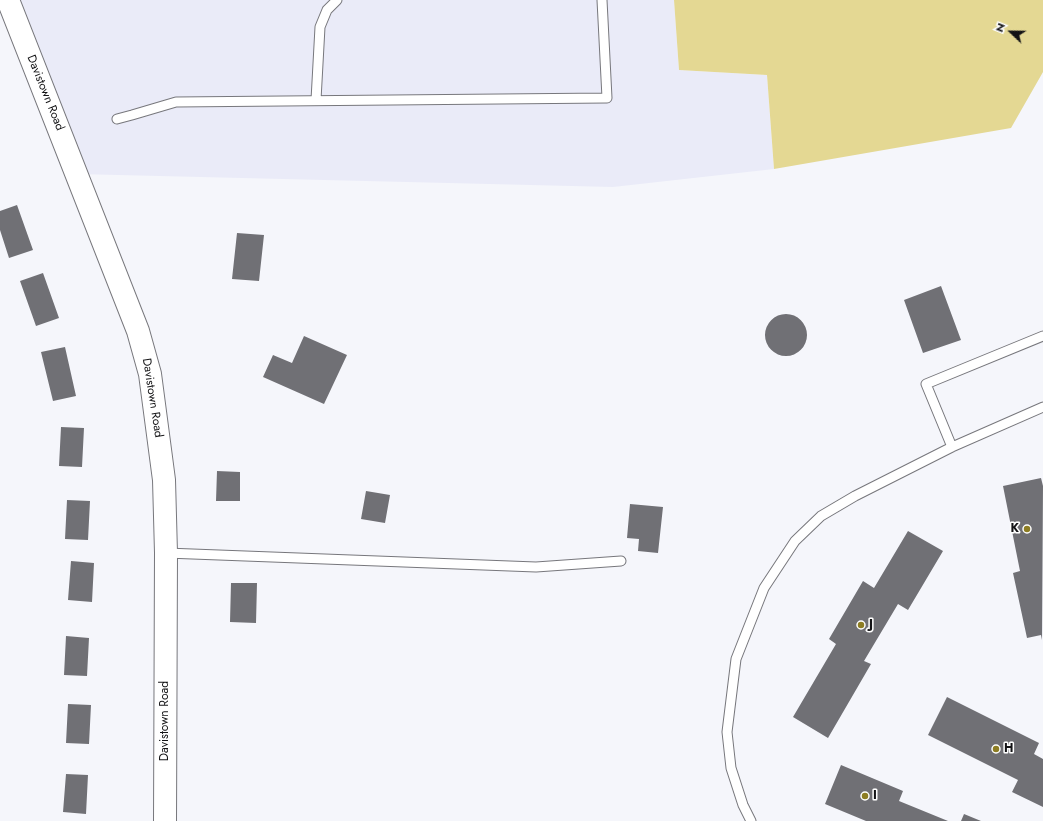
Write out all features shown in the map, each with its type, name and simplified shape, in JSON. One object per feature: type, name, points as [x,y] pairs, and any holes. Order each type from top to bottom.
[{"type":"street","name":"Davistown Road","points":[[8,0],[138,331],[150,374],[164,480],[166,553],[165,821]]},
{"type":"lane","points":[[316,100],[320,27],[327,10],[337,0]]},
{"type":"lane","points":[[117,119],[176,102],[607,98],[602,0]]},
{"type":"lane","points":[[952,447],[926,384],[1043,336]]},
{"type":"lane","points":[[751,821],[743,805],[731,768],[727,732],[736,659],[764,588],[795,541],[821,516],[855,496],[952,447],[1043,406]]},
{"type":"lane","points":[[166,553],[536,568],[620,561]]},
{"type":"shaded area","points":[[8,0],[674,0],[679,70],[767,75],[774,169],[613,187],[77,174]]},
{"type":"shaded area","points":[[674,0],[1043,0],[1043,72],[1011,128],[774,169],[767,75],[679,70]]},
{"type":"building","points":[[17,205],[33,250],[9,258],[0,230],[0,211]]},
{"type":"building","points":[[237,233],[264,235],[259,281],[232,279]]},
{"type":"building","points":[[43,273],[59,318],[36,326],[20,281]]},
{"type":"building","points":[[941,286],[961,340],[923,353],[904,300]]},
{"type":"building","points":[[782,314],[790,314],[798,317],[804,323],[807,335],[804,347],[798,353],[790,356],[782,356],[774,353],[768,347],[765,339],[765,331],[768,323],[774,317]]},
{"type":"building","points":[[304,336],[347,355],[324,404],[263,377],[273,355],[292,363]]},
{"type":"building","points":[[65,347],[76,396],[53,401],[41,352]]},
{"type":"building","points":[[61,427],[84,428],[82,467],[59,466]]},
{"type":"building","points":[[217,471],[240,472],[240,501],[216,501]]},
{"type":"building","name":"K","points":[[1041,478],[1043,486],[1042,640],[1041,635],[1027,638],[1013,573],[1020,571],[1003,486]]},
{"type":"building","points":[[366,491],[390,495],[385,523],[361,519]]},
{"type":"building","points":[[67,500],[90,501],[88,540],[65,539]]},
{"type":"building","points":[[630,504],[663,507],[658,553],[638,551],[639,539],[627,538]]},
{"type":"building","name":"J","points":[[908,531],[943,551],[908,610],[898,604],[864,661],[871,664],[828,738],[793,717],[836,644],[829,639],[863,581],[874,588]]},
{"type":"building","points":[[71,561],[94,563],[92,602],[68,600]]},
{"type":"building","points":[[231,583],[257,583],[256,623],[230,622]]},
{"type":"building","points":[[66,636],[89,638],[87,676],[64,675]]},
{"type":"building","name":"H","points":[[947,697],[1039,743],[1034,754],[1043,759],[1043,807],[1012,792],[1018,780],[928,735]]},
{"type":"building","points":[[68,704],[91,705],[89,744],[66,743]]},
{"type":"building","name":"I","points":[[841,765],[903,791],[899,801],[948,821],[866,821],[825,804]]},
{"type":"building","points":[[66,774],[88,775],[86,814],[63,812]]},
{"type":"building","points":[[964,814],[981,821],[961,821]]},
{"type":"place","name":"K","points":[[1027,529]]},
{"type":"place","name":"J","points":[[861,625]]},
{"type":"place","name":"H","points":[[996,749]]},
{"type":"place","name":"I","points":[[865,796]]}]
